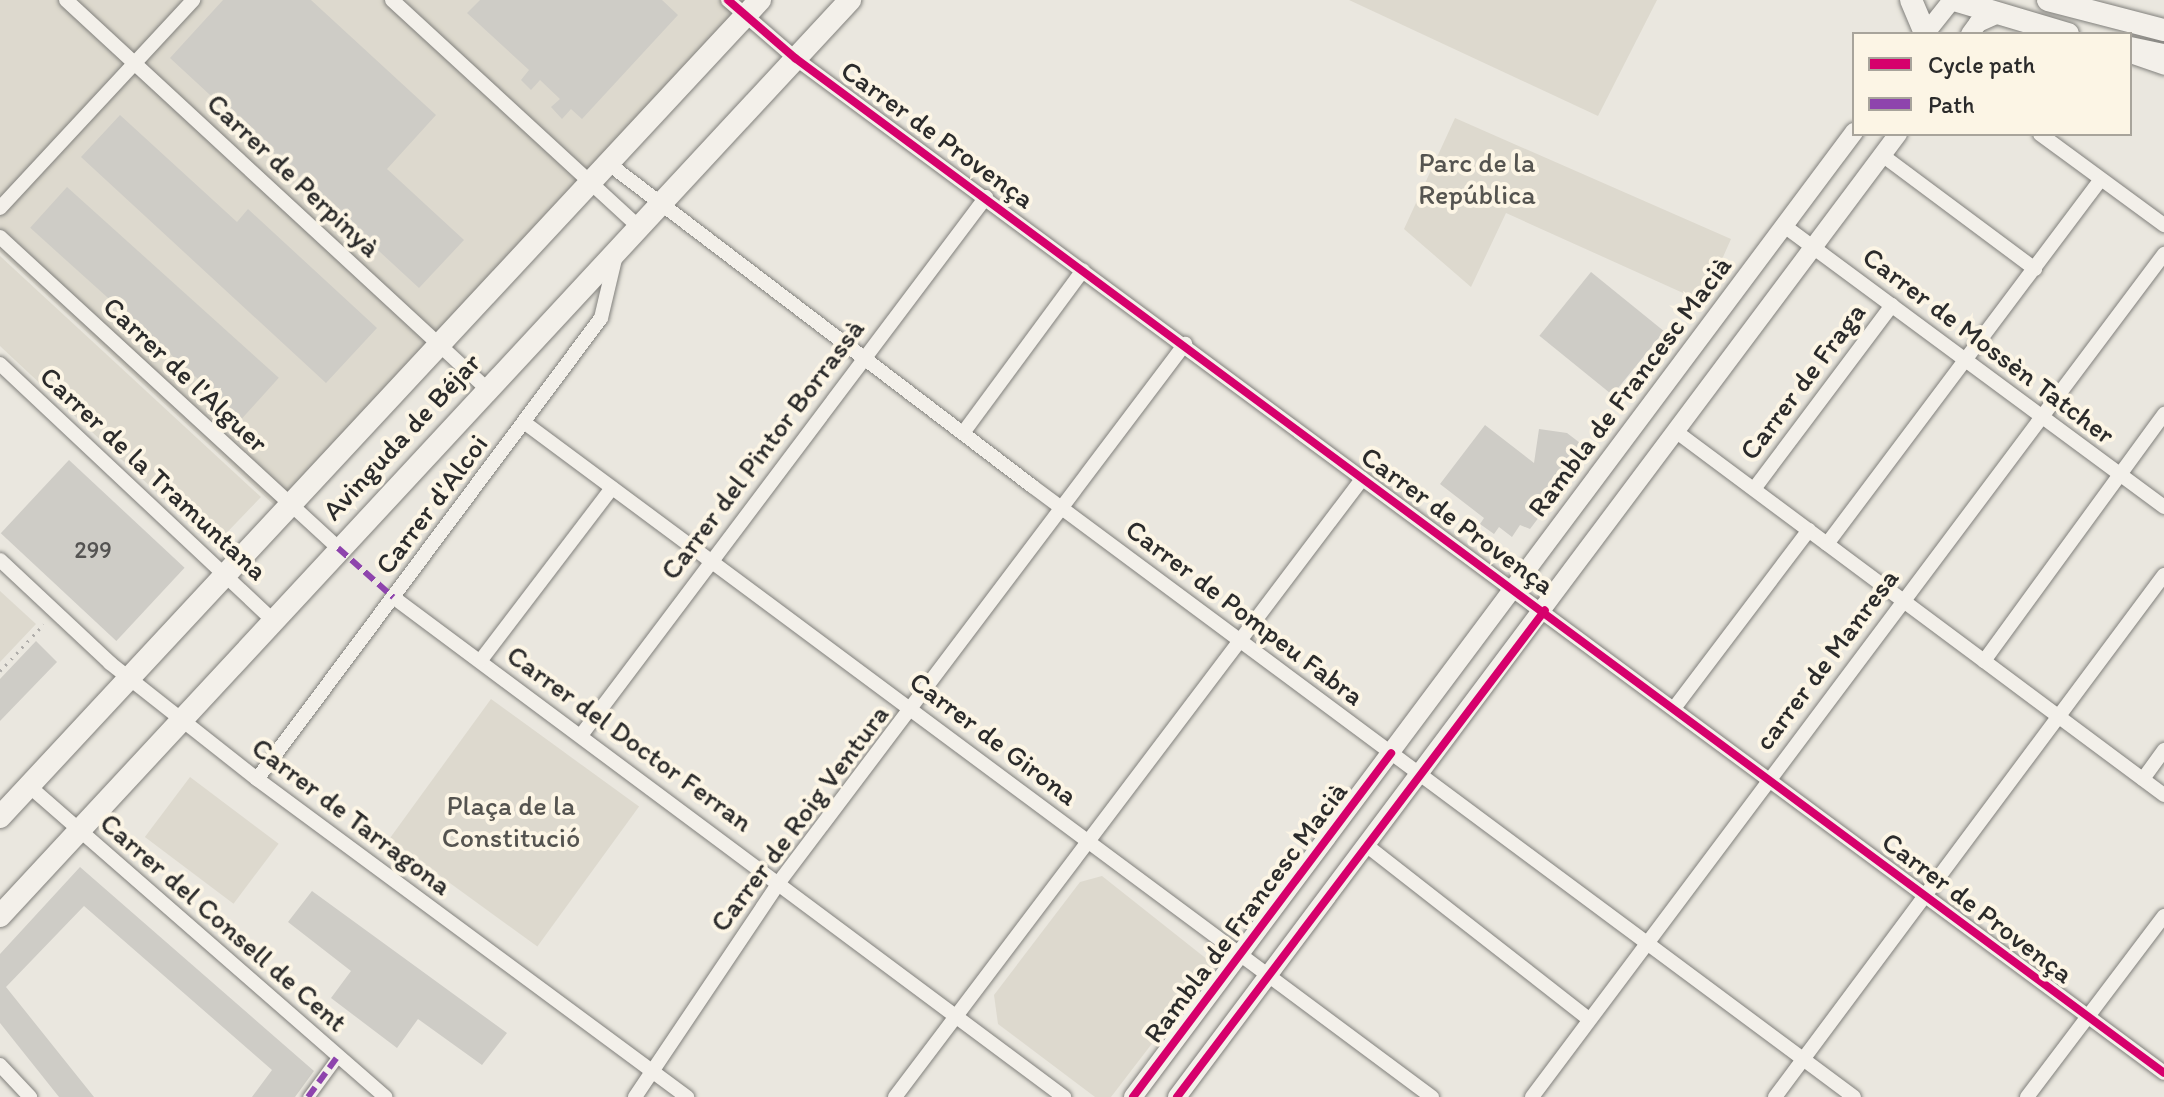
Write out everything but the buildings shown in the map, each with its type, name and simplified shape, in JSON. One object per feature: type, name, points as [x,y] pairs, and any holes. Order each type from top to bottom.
[{"type":"main road","name":"Avinguda de Béjar","points":[[0,916],[486,388],[850,0]]},
{"type":"main road","points":[[1911,0],[1924,32]]},
{"type":"main road","points":[[1953,0],[2061,32]]},
{"type":"main road","points":[[2048,0],[2164,30]]},
{"type":"main road","name":"Avinguda de Béjar","points":[[0,817],[753,8]]},
{"type":"main road","points":[[2132,48],[2164,55]]},
{"type":"street","name":"Carrer de Perpinyà","points":[[66,0],[486,388]]},
{"type":"street","points":[[0,208],[193,0]]},
{"type":"street","points":[[392,0],[638,226]]},
{"type":"street","name":"Carrer de Provença","points":[[728,0],[753,8],[795,58],[1185,344],[1362,479],[1514,587],[2164,1073]]},
{"type":"street","points":[[1927,32],[1953,0]]},
{"type":"street","points":[[1971,32],[1978,23],[1998,14]]},
{"type":"street","points":[[2132,57],[2164,68]]},
{"type":"street","name":"Rambla de Francesc Macià","points":[[1133,1097],[1243,955],[1852,135]]},
{"type":"street","name":"Rambla de Francesc Macià","points":[[1177,1097],[1678,433],[1896,136]]},
{"type":"street","points":[[2043,136],[2164,225]]},
{"type":"street","points":[[1882,155],[2035,269]]},
{"type":"street","name":"Carrer de Pompeu Fabra","points":[[609,164],[657,205],[1061,508],[1854,1097]]},
{"type":"street","points":[[1827,544],[2101,179]]},
{"type":"street","name":"Carrer del Pintor Borrassà","points":[[582,734],[986,197]]},
{"type":"street","name":"Carrer de Mossèn Tatcher","points":[[1783,225],[2164,507]]},
{"type":"street","name":"Carrer de l'Alguer","points":[[0,237],[338,548]]},
{"type":"street","name":"Carrer d'Alcoi","points":[[257,779],[601,318],[618,247]]},
{"type":"street","name":"carrer de Manresa","points":[[1532,1097],[2164,254]]},
{"type":"street","points":[[963,433],[1083,270]]},
{"type":"street","name":"Carrer de Fraga","points":[[1754,489],[1892,305]]},
{"type":"street","name":"Carrer de Roig Ventura","points":[[635,1097],[780,881],[912,710],[1185,344]]},
{"type":"street","name":"Carrer de la Tramuntana","points":[[0,364],[272,619]]},
{"type":"street","points":[[1984,661],[2164,414]]},
{"type":"street","name":"Carrer de Girona","points":[[525,423],[1432,1097]]},
{"type":"street","points":[[1678,433],[2164,795]]},
{"type":"street","points":[[895,1097],[1362,479]]},
{"type":"street","points":[[481,660],[612,488]]},
{"type":"street","points":[[1675,707],[1809,530]]},
{"type":"street","name":"Carrer de Tarragona","points":[[0,560],[110,663],[132,676],[257,779],[687,1097]]},
{"type":"street","points":[[1775,1097],[2164,575]]},
{"type":"street","name":"Carrer del Doctor Ferran","points":[[393,597],[780,881],[1064,1097]]},
{"type":"street","points":[[2143,779],[2164,750]]},
{"type":"street","name":"Carrer del Consell de Cent","points":[[29,786],[385,1097]]},
{"type":"street","points":[[1366,845],[1589,1019]]},
{"type":"street","points":[[2027,1097],[2164,916]]},
{"type":"street","points":[[308,1097],[338,1056]]},
{"type":"street","points":[[0,1065],[30,1097]]},
{"type":"path","points":[[0,671],[50,618]]},
{"type":"shaded area","points":[[0,0],[748,0],[286,516],[0,252]]},
{"type":"shaded area","points":[[1349,0],[1657,0],[1598,116]]},
{"type":"shaded area","name":"Parc de la República","points":[[1455,118],[1731,239],[1703,302],[1506,213],[1471,287],[1404,229]]},
{"type":"shaded area","points":[[0,256],[261,497],[214,546],[0,346]]},
{"type":"shaded area","points":[[0,591],[36,624],[0,662]]},
{"type":"shaded area","name":"Plaça de la Constitució","points":[[491,699],[639,807],[537,947],[389,839]]},
{"type":"shaded area","points":[[190,777],[279,844],[234,904],[145,837]]},
{"type":"shaded area","points":[[1102,876],[1213,964],[1111,1097],[1095,1097],[998,1024],[994,995],[1080,882]]},
{"type":"marked path","points":[[338,548],[393,597]]},
{"type":"marked path","points":[[308,1097],[338,1056]]},
{"type":"cycle path","points":[[728,0],[795,58],[2164,1073]]},
{"type":"cycle path","points":[[1177,1097],[1545,610]]},
{"type":"cycle path","points":[[1133,1097],[1391,753]]}]
